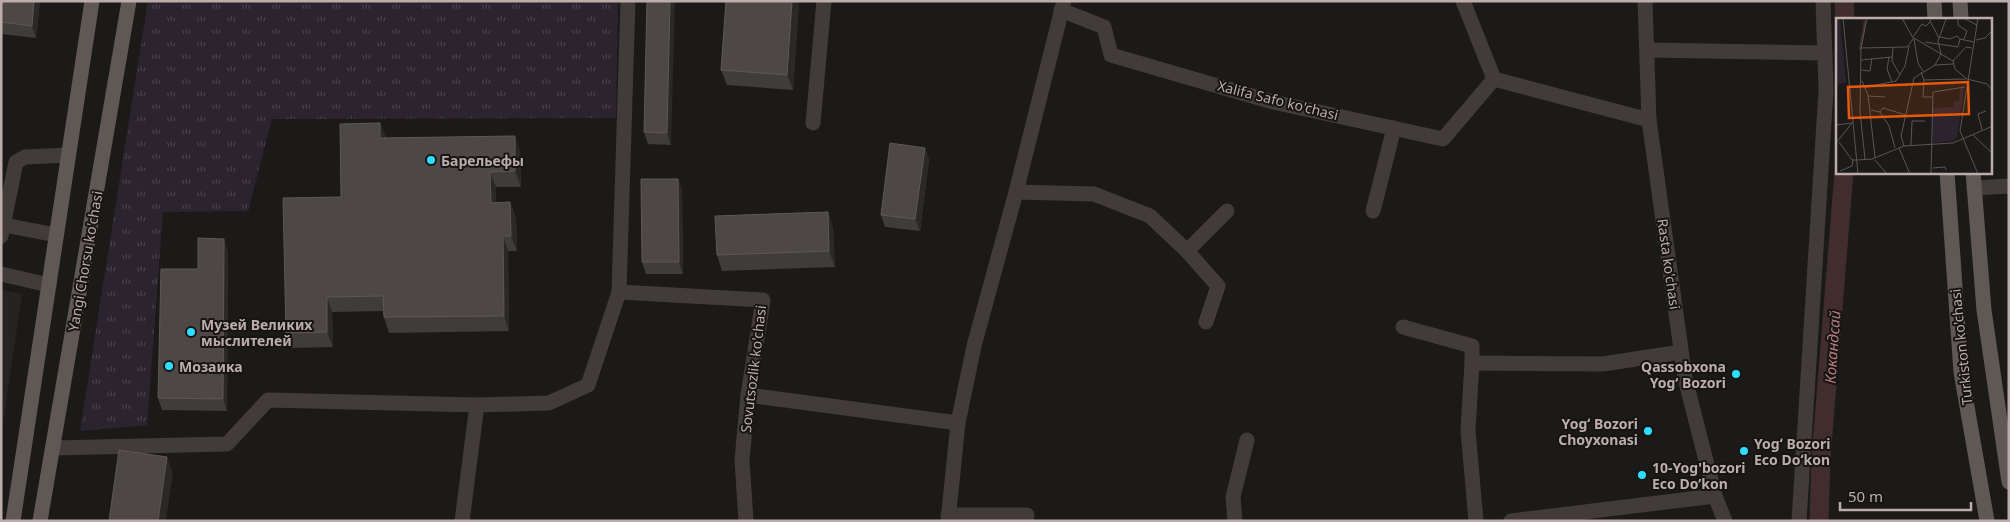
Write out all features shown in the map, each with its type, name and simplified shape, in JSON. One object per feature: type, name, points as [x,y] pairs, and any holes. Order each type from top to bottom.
[{"type":"main road","points":[[13,521],[92,1]]},
{"type":"main road","name":"Yangi Chorsu ko'chasi","points":[[40,521],[129,1]]},
{"type":"main road","points":[[1934,1],[1935,18]]},
{"type":"main road","points":[[1960,1],[1961,18]]},
{"type":"main road","name":"Turkiston ko'chasi","points":[[1947,174],[1961,372],[1987,521]]},
{"type":"main road","name":"Turkiston ko'chasi","points":[[1974,180],[1984,310],[2009,482]]},
{"type":"street","points":[[53,448],[228,444],[268,400],[477,405],[549,403],[588,385],[619,292],[628,1]]},
{"type":"street","points":[[813,123],[824,1]]},
{"type":"street","points":[[1463,1],[1494,79],[1649,120]]},
{"type":"street","name":"Rasta ko'chasi","points":[[1645,1],[1649,120],[1681,352],[1685,378],[1714,496],[1725,521]]},
{"type":"street","points":[[1799,521],[1826,100],[1823,1]]},
{"type":"street","points":[[1026,521],[1027,515],[948,518],[958,423],[974,346],[1016,192],[1063,6]]},
{"type":"street","name":"Xalifa Safo ko'chasi","points":[[1063,6],[1104,27],[1111,55],[1274,102],[1443,139],[1494,79]]},
{"type":"street","points":[[1647,50],[1825,53]]},
{"type":"street","points":[[1373,212],[1394,128]]},
{"type":"street","points":[[56,235],[2,231],[16,162],[25,156],[68,155]]},
{"type":"street","points":[[1974,180],[2009,186]]},
{"type":"street","points":[[1016,192],[1094,194],[1150,216],[1187,251],[1218,286],[1206,322]]},
{"type":"street","points":[[1187,251],[1227,211]]},
{"type":"street","points":[[1,274],[49,285]]},
{"type":"street","name":"Sovutsozlik ko'chasi","points":[[619,292],[763,300],[748,395],[742,460],[746,521]]},
{"type":"street","points":[[1402,328],[1472,346],[1468,430],[1476,521]]},
{"type":"street","points":[[1472,363],[1603,364],[1681,352]]},
{"type":"street","points":[[748,395],[958,423]]},
{"type":"street","points":[[462,521],[477,405]]},
{"type":"street","points":[[1235,521],[1233,497],[1246,440]]},
{"type":"street","points":[[1511,521],[1714,496]]},
{"type":"shaded area","points":[[1,290],[22,294],[1,436]]},
{"type":"green space","points":[[148,1],[618,1],[616,118],[272,119],[248,211],[163,212],[147,425],[80,431]]},
{"type":"building","points":[[1,1],[34,1],[32,26],[1,22]]},
{"type":"building","points":[[647,1],[670,1],[667,133],[644,132]]},
{"type":"building","points":[[726,1],[792,1],[787,75],[721,70]]},
{"type":"building","points":[[380,123],[380,138],[515,136],[515,171],[490,172],[491,203],[510,202],[511,236],[503,236],[504,316],[384,317],[383,296],[327,297],[327,332],[286,333],[283,198],[341,197],[340,124]]},
{"type":"building","points":[[890,143],[925,148],[915,219],[881,215]]},
{"type":"building","points":[[641,179],[678,179],[679,262],[642,262]]},
{"type":"building","points":[[828,212],[829,251],[717,255],[715,216]]},
{"type":"building","name":"Музей Великих мыслителей","points":[[198,238],[224,239],[223,399],[158,398],[161,269],[198,269]]},
{"type":"building","points":[[119,450],[167,457],[158,521],[109,521]]},
{"type":"waterway","name":"Кокандсай","points":[[1844,1],[1845,18]]},
{"type":"waterway","name":"Кокандсай","points":[[1819,521],[1821,458],[1844,174]]},
{"type":"place","name":"Барельефы","points":[[431,160]]},
{"type":"place","name":"Музей Великих мыслителей","points":[[191,332]]},
{"type":"place","name":"Мозаика","points":[[169,366]]},
{"type":"place","name":"Qassobxona Yog‘ Bozori","points":[[1736,374]]},
{"type":"place","name":"Yogʻ Bozori Choyxonasi","points":[[1648,431]]},
{"type":"place","name":"Yogʻ Bozori Eco Doʻkon","points":[[1744,451]]},
{"type":"place","name":"10-Yog'bozori Eco Do’kon","points":[[1642,475]]}]
